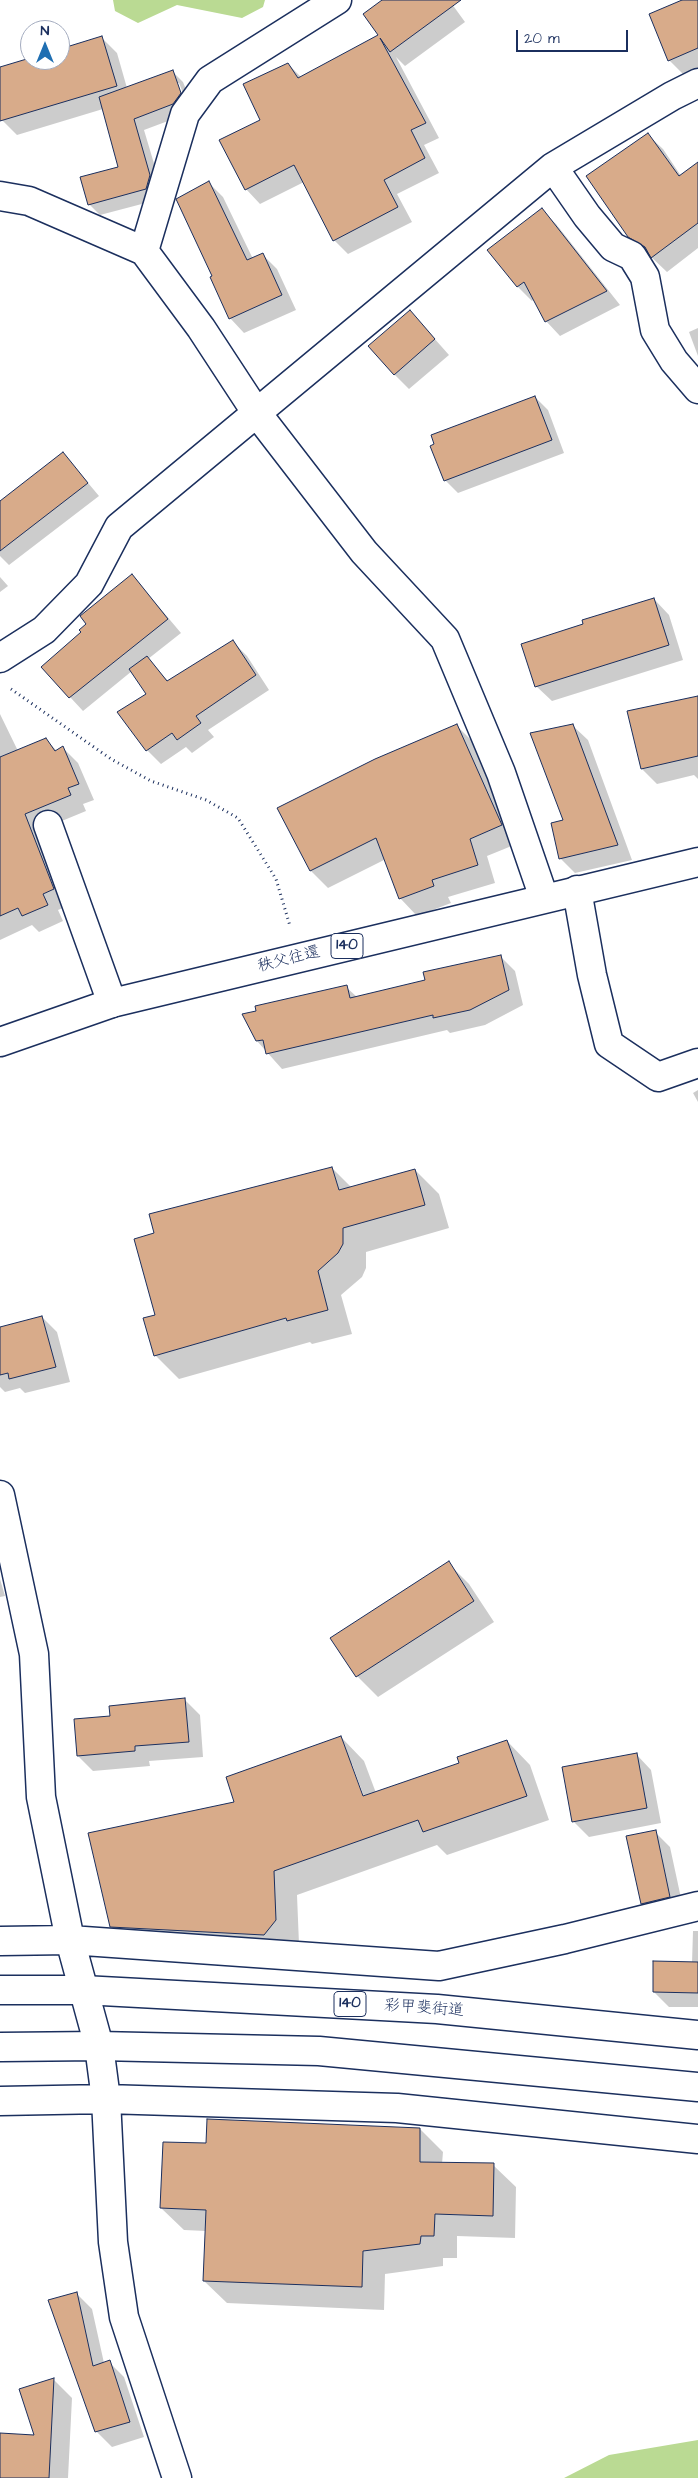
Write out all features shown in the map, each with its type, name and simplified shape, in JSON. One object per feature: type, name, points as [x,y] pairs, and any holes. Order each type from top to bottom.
[{"type":"main road","points":[[144,251],[185,114],[210,80],[337,0]]},
{"type":"main road","points":[[0,658],[44,630],[89,584],[119,527],[553,166],[672,96],[698,83]]},
{"type":"main road","points":[[553,166],[587,216],[613,247],[632,256],[645,277],[655,330],[674,362],[698,389]]},
{"type":"main road","points":[[0,196],[29,201],[144,251],[201,328],[256,412],[364,552],[445,639],[501,773],[544,898]]},
{"type":"main road","points":[[48,825],[112,1003]]},
{"type":"main road","name":"秩父往還","points":[[0,1042],[112,1003],[698,862]]},
{"type":"main road","points":[[577,890],[592,975],[609,1044],[658,1078],[698,1063]]},
{"type":"main road","points":[[0,1495],[34,1654],[41,1797],[70,1940],[98,2046],[106,2099],[113,2242],[124,2317],[177,2478]]},
{"type":"main road","points":[[0,1941],[70,1940],[439,1966],[565,1939],[698,1906]]},
{"type":"main road","name":"彩甲斐街道","points":[[0,1990],[83,1990],[438,2009],[698,2035]]},
{"type":"main road","points":[[0,2047],[98,2046],[319,2051],[698,2087]]},
{"type":"main road","points":[[0,2101],[106,2099],[397,2108],[698,2139]]},
{"type":"path","points":[[6,685],[111,759],[151,781],[206,800],[238,818],[276,879],[300,957]]},
{"type":"green space","points":[[113,0],[265,0],[263,7],[242,18],[177,5],[138,23],[115,11]]},
{"type":"green space","points":[[698,2440],[698,2478],[564,2478],[609,2455]]},
{"type":"building","points":[[382,0],[461,0],[390,52],[380,38],[426,123],[411,130],[425,158],[384,180],[398,207],[333,241],[294,165],[245,190],[219,140],[260,120],[243,84],[288,63],[298,78],[378,35],[363,14]]},
{"type":"building","points":[[682,0],[698,0],[698,48],[668,61],[649,14]]},
{"type":"building","points":[[102,36],[117,86],[0,121],[0,67],[20,61],[20,70],[70,70],[70,46]]},
{"type":"building","points":[[173,70],[181,93],[173,104],[134,119],[150,175],[146,189],[88,205],[80,177],[118,167],[99,97]]},
{"type":"building","points":[[648,133],[679,176],[698,162],[698,223],[651,258],[645,247],[628,237],[586,176]]},
{"type":"building","points":[[209,181],[247,260],[263,253],[282,295],[229,319],[210,277],[212,276],[176,199]]},
{"type":"building","points":[[542,208],[607,291],[545,322],[524,282],[517,287],[487,250]]},
{"type":"building","points":[[410,310],[435,339],[394,375],[368,346]]},
{"type":"building","points":[[535,396],[552,440],[444,481],[430,446],[434,444],[431,435]]},
{"type":"building","points":[[63,452],[88,483],[0,551],[0,501]]},
{"type":"building","points":[[132,574],[168,619],[69,698],[41,667],[81,632],[79,630],[86,624],[80,616]]},
{"type":"building","points":[[654,598],[669,645],[535,687],[521,644],[583,624],[582,620]]},
{"type":"building","points":[[233,640],[256,675],[196,716],[201,723],[177,740],[172,733],[146,751],[117,712],[146,694],[129,669],[147,656],[167,681]]},
{"type":"building","points":[[698,696],[698,756],[641,769],[627,711]]},
{"type":"building","points":[[457,724],[502,825],[470,839],[478,865],[432,880],[434,886],[399,899],[376,838],[310,871],[277,808],[375,759]]},
{"type":"building","points":[[573,724],[618,845],[559,859],[551,823],[563,820],[530,733]]},
{"type":"building","points":[[46,738],[55,751],[63,746],[79,784],[68,788],[71,795],[25,814],[54,889],[43,894],[48,905],[22,916],[18,908],[0,916],[0,757]]},
{"type":"building","points":[[501,955],[509,990],[470,1010],[433,1018],[433,1015],[266,1054],[263,1040],[256,1041],[242,1014],[256,1011],[255,1006],[347,985],[350,998],[425,980],[423,972]]},
{"type":"building","points":[[332,1167],[339,1190],[415,1169],[425,1205],[343,1228],[343,1244],[338,1253],[318,1271],[328,1310],[287,1321],[286,1318],[154,1356],[143,1318],[155,1315],[134,1239],[154,1233],[149,1214]]},
{"type":"building","points":[[42,1316],[56,1367],[9,1379],[8,1373],[0,1375],[0,1327]]},
{"type":"building","points":[[449,1561],[474,1601],[356,1677],[330,1638]]},
{"type":"building","points":[[185,1698],[189,1742],[135,1746],[135,1751],[77,1756],[74,1719],[110,1716],[109,1706]]},
{"type":"building","points":[[341,1736],[363,1796],[459,1763],[457,1757],[507,1740],[527,1796],[423,1832],[418,1820],[274,1871],[276,1920],[264,1935],[110,1927],[88,1833],[234,1802],[226,1777]]},
{"type":"building","points":[[637,1753],[647,1808],[572,1822],[562,1767]]},
{"type":"building","points":[[656,1830],[670,1897],[641,1904],[626,1836]]},
{"type":"building","points":[[653,1961],[698,1962],[698,1993],[653,1992]]},
{"type":"building","points":[[207,2119],[420,2128],[420,2162],[494,2163],[493,2216],[435,2214],[434,2236],[421,2236],[420,2244],[363,2251],[362,2287],[203,2281],[206,2210],[160,2208],[163,2142],[206,2143]]},
{"type":"building","points":[[77,2292],[93,2366],[110,2360],[130,2422],[95,2432],[48,2300]]},
{"type":"building","points":[[54,2378],[49,2478],[0,2478],[0,2433],[34,2435],[19,2389]]}]
